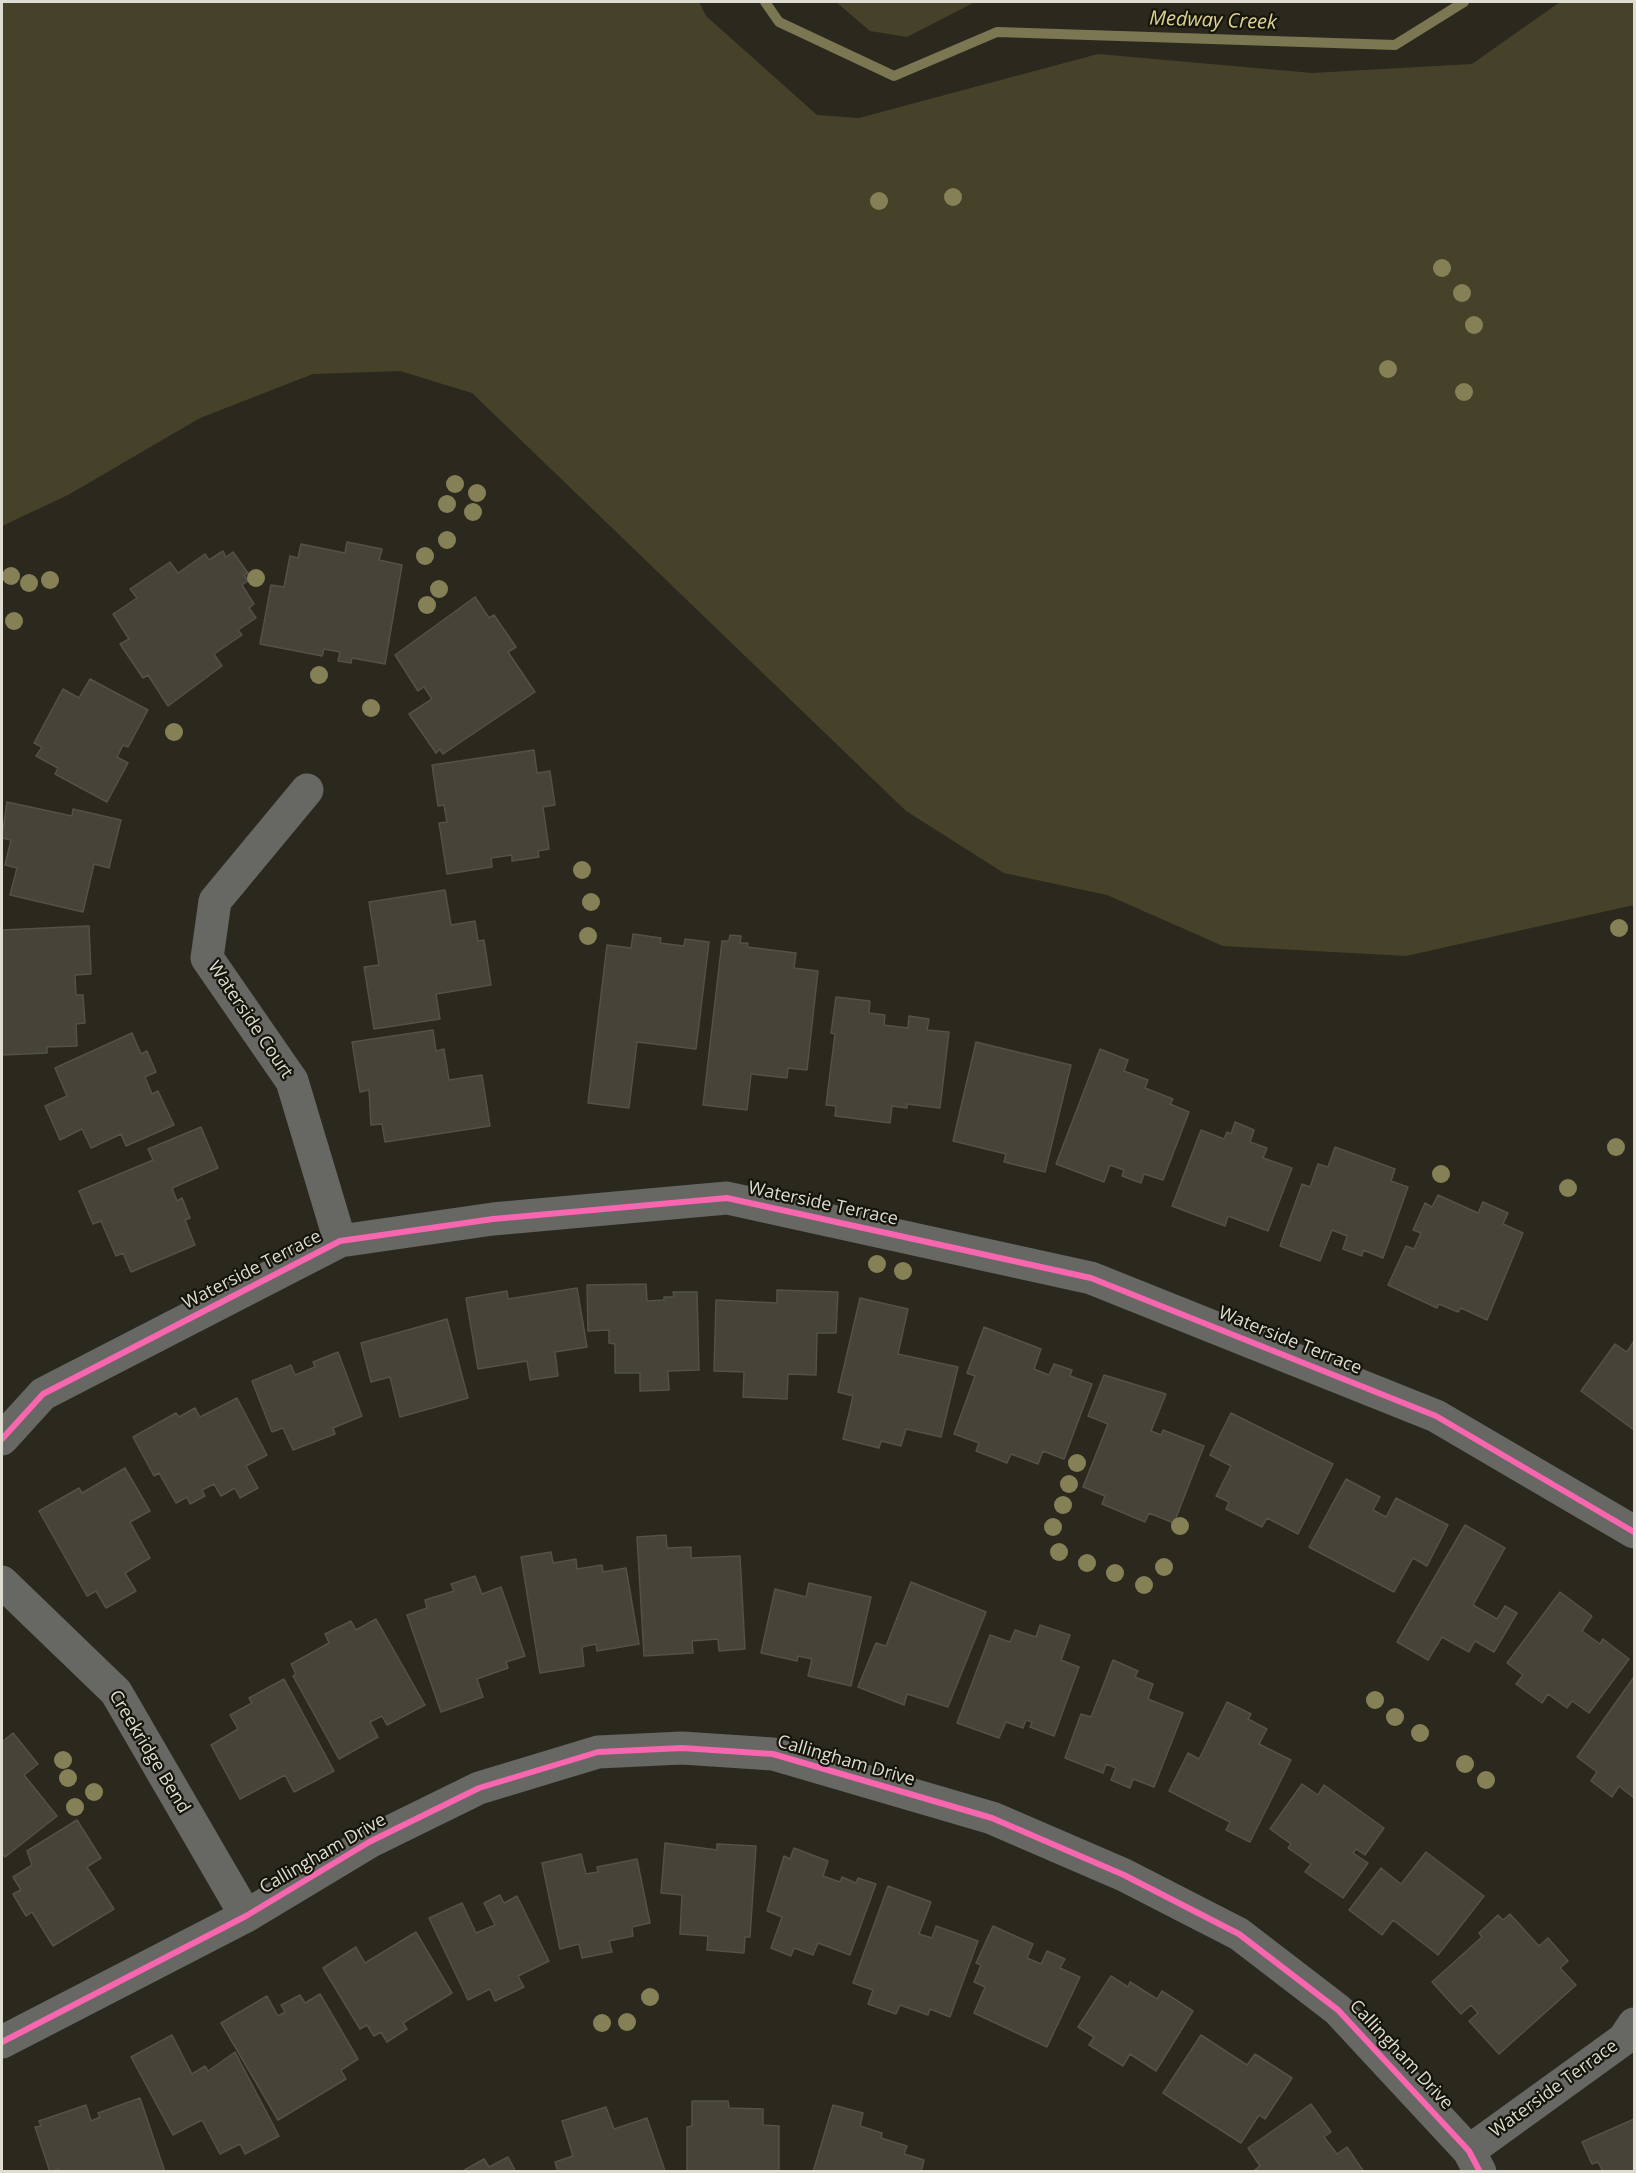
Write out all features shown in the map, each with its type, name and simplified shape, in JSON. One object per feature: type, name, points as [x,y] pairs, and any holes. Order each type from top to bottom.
[{"type":"street","name":"Waterside Court","points":[[308,790],[215,901],[207,958],[292,1081],[340,1241]]},
{"type":"street","name":"Waterside Terrace","points":[[2,1439],[43,1394],[340,1241],[493,1220],[726,1198],[1091,1278],[1436,1416],[1635,1532]]},
{"type":"street","name":"Creekridge Bend","points":[[2,1582],[116,1692],[246,1916]]},
{"type":"street","name":"Callingham Drive","points":[[2,2042],[246,1916],[369,1842],[479,1788],[598,1752],[682,1748],[773,1754],[992,1818],[1124,1875],[1239,1934],[1338,2010],[1475,2161]]},
{"type":"street","name":"Waterside Terrace","points":[[1475,2161],[1623,2039],[1635,2024]]},
{"type":"shaded area","points":[[2,2],[699,2],[706,16],[817,115],[859,118],[1098,54],[1312,73],[1472,64],[1560,2],[1634,2],[1634,905],[1406,956],[1223,946],[1107,895],[1004,873],[906,811],[472,393],[400,371],[313,374],[200,418],[68,495],[2,526]]},
{"type":"shaded area","points":[[836,2],[975,2],[907,37],[870,31]]},
{"type":"building","points":[[347,542],[382,549],[379,560],[402,565],[385,664],[352,658],[351,663],[338,661],[340,652],[324,649],[322,656],[260,644],[271,585],[284,587],[290,556],[298,558],[301,544],[345,553]]},
{"type":"building","points":[[223,551],[226,557],[233,552],[248,573],[244,575],[248,581],[242,585],[254,604],[249,608],[256,618],[238,630],[242,635],[214,654],[222,666],[168,706],[148,675],[143,678],[120,644],[129,639],[113,614],[137,598],[130,589],[170,562],[178,573],[205,554],[209,560]]},
{"type":"building","points":[[475,597],[489,618],[494,615],[516,647],[508,652],[535,692],[443,754],[440,749],[436,753],[409,714],[432,699],[424,687],[418,691],[395,655]]},
{"type":"building","points":[[90,679],[148,710],[128,747],[123,745],[117,757],[128,763],[107,802],[55,774],[58,768],[36,756],[42,747],[34,743],[63,689],[79,698]]},
{"type":"building","points":[[534,750],[537,773],[550,771],[555,805],[543,807],[549,849],[538,851],[539,857],[512,861],[512,855],[491,858],[492,867],[447,874],[439,823],[447,822],[444,805],[438,806],[432,765]]},
{"type":"building","points":[[7,802],[72,816],[73,809],[121,820],[109,868],[94,864],[83,912],[10,895],[17,868],[5,865],[11,840],[2,838]]},
{"type":"building","points":[[445,890],[451,925],[475,921],[478,941],[484,940],[491,985],[436,994],[440,1019],[374,1029],[364,967],[379,965],[369,902]]},
{"type":"building","points":[[89,926],[91,974],[75,975],[76,995],[83,995],[85,1023],[76,1024],[77,1046],[47,1047],[47,1053],[2,1055],[2,930]]},
{"type":"building","points":[[633,934],[661,938],[660,943],[684,946],[685,939],[709,942],[696,1049],[637,1042],[629,1108],[588,1103],[607,945],[631,948]]},
{"type":"building","points":[[730,935],[741,936],[740,943],[748,943],[747,947],[796,953],[794,968],[818,971],[807,1070],[788,1068],[787,1078],[751,1074],[747,1110],[703,1105],[722,941],[729,941]]},
{"type":"building","points":[[836,997],[870,1001],[869,1013],[885,1015],[884,1025],[908,1028],[909,1016],[929,1019],[927,1030],[949,1032],[940,1108],[907,1104],[907,1108],[892,1106],[890,1123],[835,1116],[836,1106],[826,1105],[835,1034],[831,1033]]},
{"type":"building","points":[[433,1030],[436,1051],[444,1049],[449,1080],[482,1075],[490,1126],[385,1142],[382,1124],[371,1125],[369,1090],[360,1092],[352,1042]]},
{"type":"building","points":[[132,1033],[141,1054],[147,1051],[156,1072],[145,1077],[152,1094],[158,1091],[174,1125],[126,1146],[121,1134],[91,1148],[82,1129],[60,1140],[45,1106],[67,1096],[55,1068]]},
{"type":"building","points":[[976,1042],[1071,1065],[1045,1172],[1004,1162],[1006,1154],[953,1141]]},
{"type":"building","points":[[1100,1049],[1128,1060],[1124,1071],[1148,1080],[1145,1088],[1173,1099],[1170,1104],[1189,1112],[1163,1180],[1144,1174],[1141,1183],[1122,1176],[1124,1170],[1110,1165],[1104,1182],[1056,1164]]},
{"type":"building","points":[[1235,1122],[1254,1130],[1250,1142],[1267,1148],[1263,1158],[1292,1168],[1268,1231],[1228,1216],[1225,1226],[1172,1206],[1201,1130],[1224,1139],[1227,1132],[1231,1134]]},
{"type":"building","points":[[201,1127],[218,1168],[172,1188],[177,1201],[182,1198],[190,1218],[185,1220],[195,1245],[131,1272],[123,1253],[116,1256],[101,1221],[93,1224],[79,1191],[153,1160],[148,1149]]},
{"type":"building","points":[[1335,1147],[1395,1169],[1391,1181],[1408,1187],[1383,1258],[1363,1250],[1362,1256],[1343,1249],[1347,1236],[1332,1230],[1320,1261],[1280,1246],[1302,1184],[1310,1187],[1318,1164],[1328,1167]]},
{"type":"building","points":[[1438,1195],[1478,1213],[1483,1202],[1508,1213],[1503,1224],[1523,1233],[1487,1320],[1461,1308],[1458,1312],[1439,1304],[1437,1308],[1388,1285],[1406,1246],[1414,1249],[1421,1233],[1413,1230],[1425,1203],[1432,1207]]},
{"type":"building","points":[[646,1284],[647,1301],[674,1297],[673,1292],[697,1292],[699,1370],[668,1371],[669,1390],[640,1391],[640,1373],[615,1373],[615,1344],[609,1343],[609,1330],[588,1331],[587,1285]]},
{"type":"building","points":[[577,1288],[587,1347],[555,1352],[558,1376],[530,1380],[527,1361],[478,1369],[466,1298],[507,1291],[508,1299]]},
{"type":"building","points":[[777,1290],[838,1292],[836,1333],[817,1333],[816,1375],[788,1374],[787,1399],[743,1397],[744,1372],[714,1371],[716,1300],[777,1303]]},
{"type":"building","points":[[860,1298],[908,1309],[898,1354],[958,1367],[941,1437],[906,1429],[901,1446],[881,1441],[879,1448],[843,1439],[853,1396],[838,1392]]},
{"type":"building","points":[[447,1319],[468,1398],[400,1417],[390,1377],[371,1382],[361,1343]]},
{"type":"building","points":[[984,1327],[1041,1349],[1034,1369],[1049,1375],[1054,1364],[1072,1370],[1070,1376],[1092,1384],[1064,1459],[1043,1451],[1038,1464],[1011,1454],[1007,1463],[976,1451],[979,1443],[954,1434],[975,1376],[967,1373]]},
{"type":"building","points":[[1634,1341],[1634,1430],[1581,1391],[1615,1344],[1627,1352]]},
{"type":"building","points":[[338,1352],[362,1416],[333,1428],[335,1434],[293,1450],[283,1428],[272,1432],[252,1381],[291,1365],[295,1375],[315,1367],[313,1362]]},
{"type":"building","points":[[1104,1375],[1166,1394],[1151,1431],[1161,1435],[1163,1430],[1204,1446],[1174,1523],[1149,1513],[1145,1522],[1102,1504],[1105,1496],[1083,1487],[1108,1424],[1088,1416]]},
{"type":"building","points":[[237,1398],[267,1455],[246,1466],[258,1488],[240,1498],[235,1488],[221,1496],[214,1484],[202,1490],[205,1496],[190,1504],[187,1497],[176,1503],[159,1473],[154,1476],[133,1437],[176,1413],[179,1417],[195,1408],[200,1417]]},
{"type":"building","points":[[1231,1413],[1333,1464],[1298,1534],[1267,1518],[1262,1527],[1226,1509],[1229,1502],[1216,1496],[1231,1466],[1210,1455]]},
{"type":"building","points":[[125,1468],[150,1511],[130,1522],[150,1558],[125,1573],[136,1591],[106,1608],[96,1591],[87,1596],[39,1511],[79,1488],[82,1493]]},
{"type":"building","points":[[1346,1479],[1380,1497],[1373,1510],[1386,1517],[1396,1498],[1448,1525],[1427,1566],[1413,1558],[1394,1592],[1309,1547]]},
{"type":"building","points":[[1465,1525],[1505,1548],[1473,1605],[1497,1619],[1505,1606],[1517,1613],[1494,1652],[1475,1641],[1469,1652],[1442,1637],[1428,1660],[1397,1642]]},
{"type":"building","points":[[666,1535],[667,1548],[691,1547],[691,1558],[740,1556],[745,1649],[719,1651],[718,1639],[692,1641],[693,1653],[644,1656],[637,1537]]},
{"type":"building","points":[[551,1552],[553,1563],[576,1559],[577,1569],[602,1565],[603,1572],[626,1568],[639,1644],[597,1651],[596,1644],[582,1647],[584,1666],[540,1673],[521,1557]]},
{"type":"building","points":[[475,1576],[482,1594],[501,1587],[525,1656],[506,1662],[508,1668],[477,1679],[483,1697],[441,1712],[407,1615],[427,1608],[425,1600],[454,1591],[451,1584]]},
{"type":"building","points":[[911,1582],[986,1612],[948,1707],[907,1694],[904,1705],[858,1687],[876,1643],[886,1646]]},
{"type":"building","points":[[809,1583],[871,1597],[851,1686],[808,1676],[812,1659],[798,1656],[797,1661],[761,1653],[775,1589],[806,1597]]},
{"type":"building","points":[[1560,1592],[1592,1616],[1582,1631],[1600,1644],[1603,1639],[1629,1659],[1589,1713],[1572,1701],[1567,1708],[1548,1694],[1542,1703],[1516,1684],[1523,1675],[1507,1663]]},
{"type":"building","points":[[376,1619],[425,1705],[387,1725],[382,1716],[370,1722],[378,1737],[339,1759],[293,1676],[296,1674],[291,1664],[329,1643],[325,1634],[351,1621],[356,1630]]},
{"type":"building","points":[[1040,1625],[1070,1635],[1061,1660],[1079,1667],[1054,1736],[1030,1727],[1032,1722],[1026,1720],[1023,1728],[1006,1722],[999,1738],[957,1723],[990,1635],[1010,1642],[1015,1630],[1036,1637]]},
{"type":"building","points":[[1113,1660],[1138,1671],[1135,1677],[1153,1684],[1148,1699],[1183,1713],[1154,1787],[1133,1779],[1130,1788],[1111,1780],[1116,1768],[1106,1764],[1103,1773],[1065,1758],[1081,1714],[1091,1717]]},
{"type":"building","points":[[1634,1677],[1634,1798],[1619,1786],[1612,1797],[1591,1781],[1597,1772],[1577,1757]]},
{"type":"building","points":[[284,1679],[334,1771],[294,1792],[285,1775],[240,1799],[211,1745],[238,1729],[230,1715],[252,1703],[249,1698]]},
{"type":"building","points":[[1227,1702],[1251,1714],[1248,1719],[1267,1729],[1259,1744],[1291,1760],[1250,1842],[1226,1830],[1230,1822],[1169,1791],[1188,1753],[1199,1759]]},
{"type":"building","points":[[13,1733],[38,1764],[24,1775],[57,1816],[5,1857],[2,1853],[2,1742]]},
{"type":"building","points":[[1302,1784],[1318,1795],[1324,1785],[1384,1828],[1365,1855],[1356,1849],[1353,1853],[1368,1863],[1343,1898],[1305,1872],[1311,1864],[1288,1848],[1291,1844],[1270,1829]]},
{"type":"building","points":[[77,1820],[101,1858],[87,1867],[114,1909],[53,1946],[32,1912],[26,1916],[13,1894],[21,1890],[13,1877],[32,1865],[27,1851]]},
{"type":"building","points":[[665,1843],[717,1850],[717,1844],[756,1846],[750,1937],[745,1937],[744,1953],[707,1950],[708,1936],[680,1934],[682,1895],[661,1893]]},
{"type":"building","points":[[794,1848],[828,1861],[823,1876],[840,1882],[842,1877],[856,1883],[858,1878],[876,1884],[850,1955],[818,1943],[813,1955],[794,1948],[791,1956],[771,1948],[782,1917],[767,1911],[784,1856],[790,1859]]},
{"type":"building","points":[[1426,1852],[1484,1896],[1438,1955],[1393,1920],[1382,1935],[1349,1910],[1381,1868],[1401,1884]]},
{"type":"building","points":[[581,1854],[586,1874],[598,1872],[597,1867],[637,1859],[650,1923],[632,1927],[633,1936],[609,1941],[612,1952],[582,1958],[579,1944],[560,1949],[542,1863]]},
{"type":"building","points":[[888,1886],[931,1902],[919,1934],[932,1938],[936,1926],[978,1941],[950,2017],[930,2009],[928,2015],[900,2005],[896,2014],[868,2004],[873,1990],[853,1983]]},
{"type":"building","points":[[500,1895],[504,1903],[517,1896],[549,1961],[518,1976],[524,1987],[495,2001],[490,1989],[468,2000],[429,1918],[462,1903],[476,1933],[495,1925],[484,1903]]},
{"type":"building","points":[[1510,1914],[1539,1946],[1548,1938],[1568,1961],[1560,1968],[1576,1985],[1499,2054],[1469,2021],[1478,2013],[1471,2005],[1461,2014],[1432,1982],[1482,1937],[1479,1933],[1498,1915],[1503,1920]]},
{"type":"building","points":[[993,1926],[1033,1944],[1027,1958],[1041,1964],[1047,1951],[1065,1959],[1060,1968],[1080,1977],[1047,2047],[974,2013],[985,1987],[974,1982],[981,1965],[976,1963]]},
{"type":"building","points":[[416,1932],[452,1993],[403,2023],[407,2029],[387,2042],[381,2032],[374,2036],[367,2025],[360,2029],[323,1968],[356,1947],[365,1963]]},
{"type":"building","points":[[1111,1976],[1128,1987],[1130,1982],[1157,1999],[1162,1991],[1193,2011],[1156,2071],[1130,2054],[1123,2066],[1089,2045],[1094,2037],[1078,2027]]},
{"type":"building","points":[[320,1994],[358,2059],[341,2070],[346,2079],[278,2120],[221,2023],[267,1996],[278,2016],[285,2012],[281,2005],[300,1995],[305,2003]]},
{"type":"building","points":[[172,2035],[192,2074],[205,2066],[208,2071],[235,2052],[279,2136],[245,2154],[240,2144],[220,2154],[202,2120],[173,2135],[131,2057]]},
{"type":"building","points":[[1201,2035],[1247,2065],[1255,2054],[1292,2078],[1265,2119],[1259,2115],[1241,2143],[1163,2093]]},
{"type":"building","points":[[140,2098],[165,2172],[59,2172],[59,2169],[50,2172],[35,2127],[41,2126],[39,2121],[86,2105],[91,2121],[100,2117],[98,2113]]},
{"type":"building","points":[[692,2101],[728,2101],[729,2108],[763,2109],[763,2125],[779,2126],[779,2172],[687,2172],[687,2127],[692,2126]]},
{"type":"building","points":[[1311,2104],[1331,2132],[1324,2137],[1337,2154],[1347,2147],[1364,2172],[1252,2172],[1260,2166],[1248,2148]]},
{"type":"building","points":[[833,2105],[863,2113],[860,2126],[882,2133],[881,2138],[907,2146],[904,2154],[924,2160],[921,2172],[813,2172]]},
{"type":"building","points":[[606,2107],[614,2129],[647,2118],[665,2171],[558,2172],[555,2162],[573,2156],[562,2121]]},
{"type":"building","points":[[1634,2119],[1634,2172],[1600,2172],[1602,2170],[1598,2162],[1592,2164],[1582,2142]]},
{"type":"building","points":[[508,2157],[516,2172],[461,2172],[484,2159],[489,2167]]},
{"type":"waterway","name":"Medway Creek","points":[[765,2],[779,22],[894,76],[997,32],[1395,45],[1464,2]]},
{"type":"cycle path","points":[[2,1439],[43,1394],[340,1241],[493,1219],[727,1198],[1091,1278],[1436,1416],[1634,1532]]},
{"type":"cycle path","points":[[2,2042],[246,1916],[369,1842],[479,1788],[598,1752],[682,1748],[773,1754],[992,1818],[1124,1875],[1239,1934],[1338,2010],[1469,2151],[1480,2172]]}]
